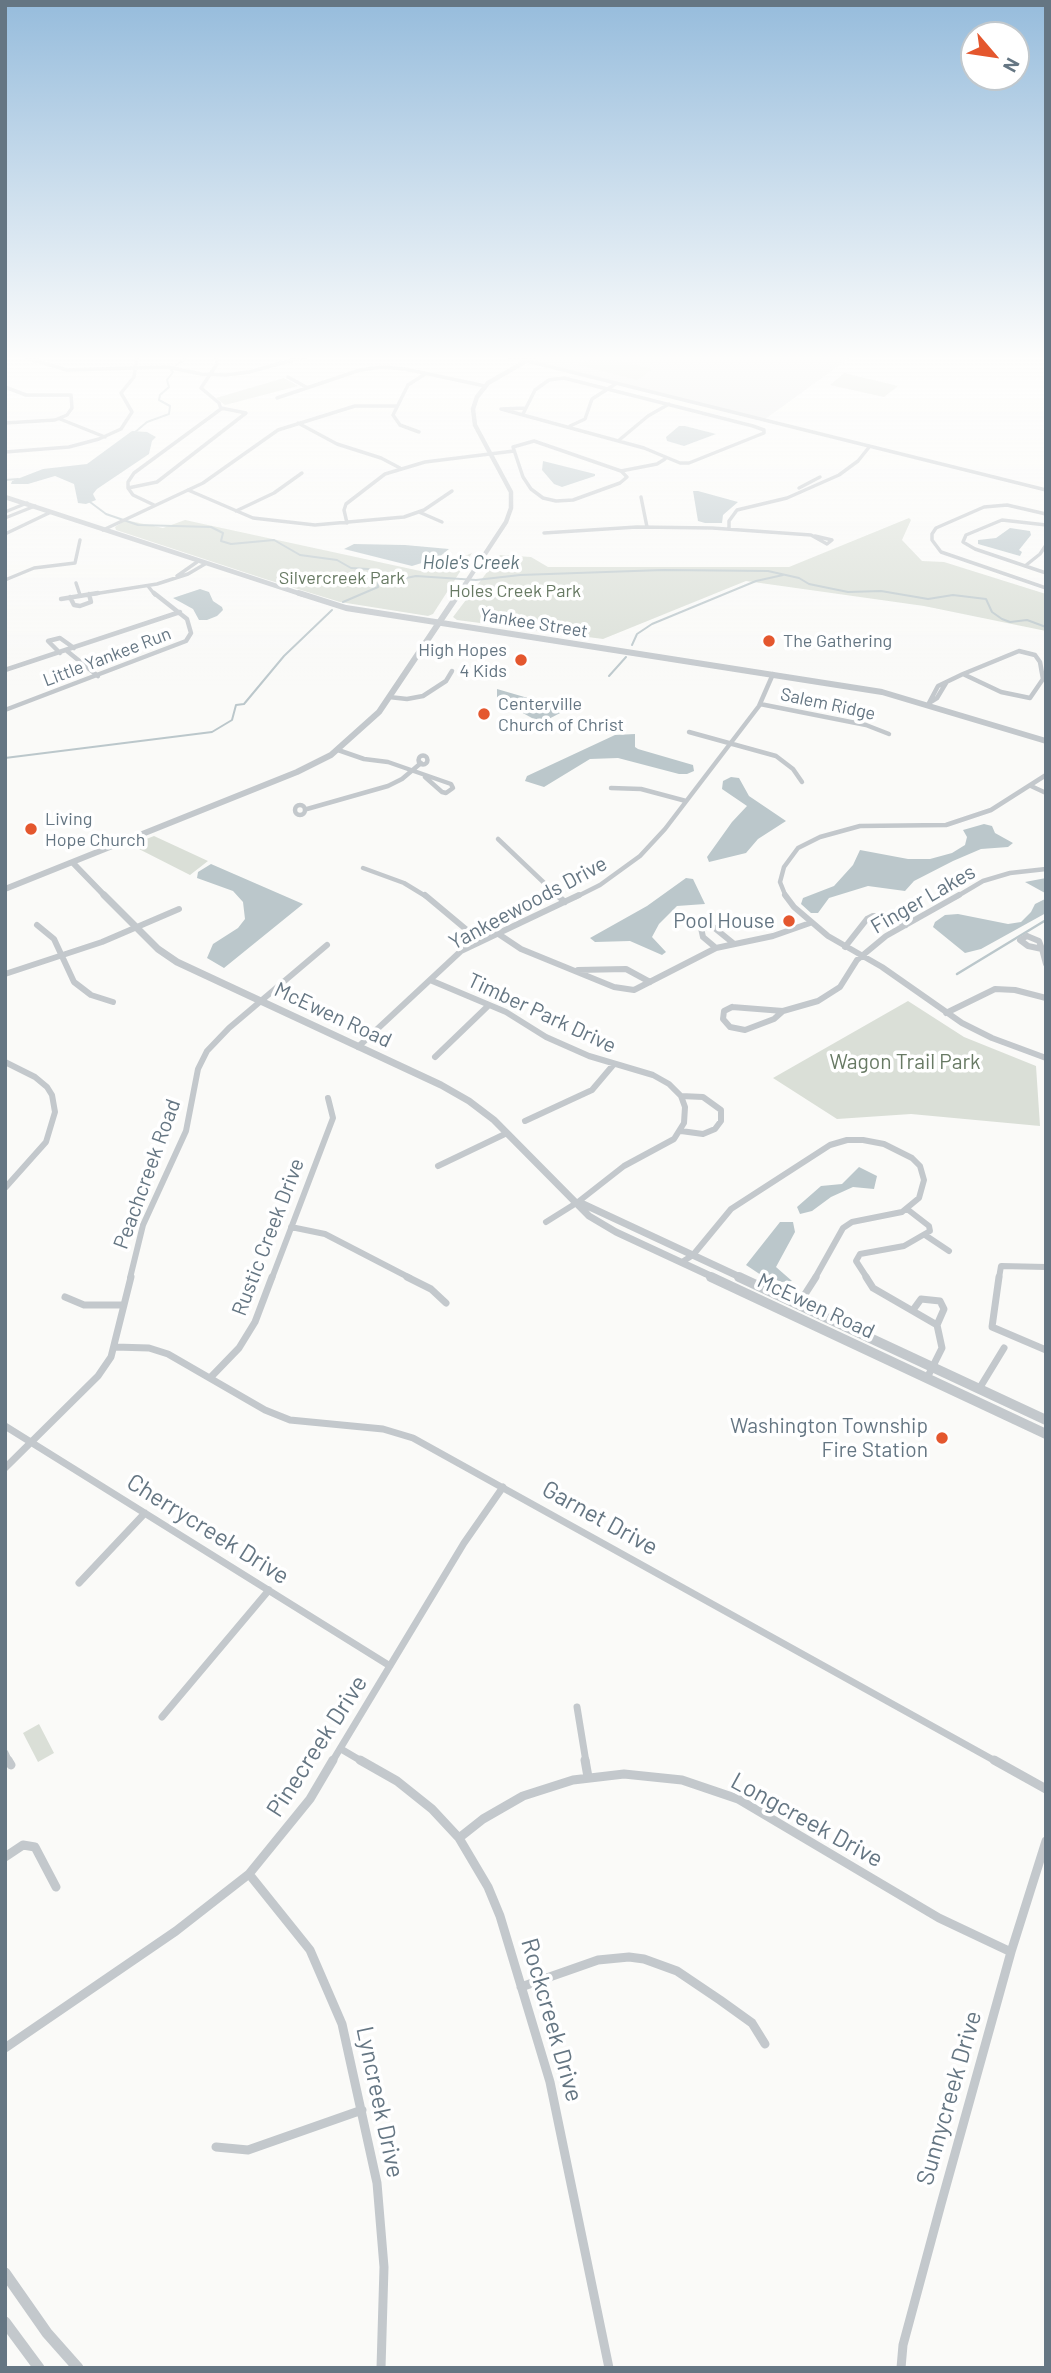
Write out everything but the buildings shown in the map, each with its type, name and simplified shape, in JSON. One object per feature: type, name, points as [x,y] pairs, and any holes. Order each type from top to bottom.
[{"type":"street","points":[[142,467],[134,473],[128,482],[128,488],[137,498],[154,505]]},
{"type":"street","points":[[128,488],[157,482],[177,467]]},
{"type":"street","points":[[103,530],[209,480],[227,467]]},
{"type":"street","points":[[347,523],[344,507],[356,495],[378,478],[405,467]]},
{"type":"street","points":[[5,889],[273,782],[338,750],[372,720],[389,697],[506,522],[512,498],[510,486],[498,467]]},
{"type":"street","points":[[518,467],[531,489],[543,498],[556,501],[573,500],[620,483],[627,477],[626,473],[609,467]]},
{"type":"street","points":[[621,471],[648,467]]},
{"type":"street","points":[[729,529],[729,521],[737,510],[796,493],[849,467]]},
{"type":"street","points":[[953,467],[1046,490]]},
{"type":"street","points":[[236,512],[274,493],[302,473]]},
{"type":"street","points":[[188,490],[236,512],[288,524],[396,519],[419,512],[452,491]]},
{"type":"street","name":"Yankee Street","points":[[5,495],[197,562],[335,605],[439,624],[882,691],[929,703],[1046,741]]},
{"type":"street","points":[[641,497],[647,527]]},
{"type":"street","points":[[5,512],[27,503]]},
{"type":"street","points":[[1046,514],[995,505],[942,525],[932,534],[932,540],[941,552],[1046,588]]},
{"type":"street","points":[[5,518],[35,506]]},
{"type":"street","points":[[5,534],[51,512]]},
{"type":"street","points":[[419,512],[442,522]]},
{"type":"street","points":[[1046,525],[1002,520],[964,538],[966,546],[1046,573]]},
{"type":"street","points":[[544,533],[647,527],[729,529],[815,536]]},
{"type":"street","points":[[5,579],[34,568],[75,563],[80,540]]},
{"type":"street","points":[[1025,566],[1040,554],[1046,545]]},
{"type":"street","points":[[176,578],[197,562]]},
{"type":"street","points":[[61,599],[148,586],[176,578],[205,564]]},
{"type":"street","points":[[1038,586],[1046,580]]},
{"type":"street","points":[[76,583],[80,595]]},
{"type":"street","name":"Little Yankee Run","points":[[5,710],[183,643],[189,638],[189,623],[180,612],[158,598],[148,586]]},
{"type":"street","points":[[69,597],[74,605],[80,606],[91,602],[89,594]]},
{"type":"street","points":[[5,670],[180,612]]},
{"type":"street","points":[[60,653],[48,641],[60,638],[74,648]]},
{"type":"street","points":[[67,651],[98,676]]},
{"type":"street","points":[[929,703],[937,698],[946,683],[963,674],[1009,653],[1019,652],[1038,657],[1043,675],[1035,694],[1024,698],[1001,692],[963,674]]},
{"type":"street","points":[[389,697],[407,699],[423,696],[446,681],[452,671]]},
{"type":"street","name":"Yankeewoods Drive","points":[[358,1047],[461,951],[600,885],[629,866],[651,845],[760,704],[773,674]]},
{"type":"street","name":"Salem Ridge","points":[[760,704],[866,726],[889,734]]},
{"type":"street","points":[[689,732],[782,760],[802,782]]},
{"type":"street","points":[[338,750],[364,759],[388,762],[448,783],[453,788],[446,793],[442,792],[425,777]]},
{"type":"street","points":[[307,809],[370,793],[402,779],[421,763]]},
{"type":"street","points":[[1046,775],[983,814],[946,825],[860,826],[832,832],[807,842],[788,860],[780,882],[783,892],[810,923],[845,947],[907,983],[946,1013],[992,1038],[1046,1058]]},
{"type":"street","points":[[1033,785],[1046,791]]},
{"type":"street","points":[[611,788],[641,789],[686,801]]},
{"type":"street","points":[[498,839],[565,902]]},
{"type":"street","name":"McEwen Road","points":[[73,863],[136,927],[177,962],[455,1093],[482,1110],[578,1202],[589,1216],[616,1232],[1046,1434]]},
{"type":"street","points":[[363,868],[404,883],[425,895],[480,941]]},
{"type":"street","name":"Finger Lakes","points":[[783,1011],[818,1001],[833,992],[846,979],[861,956],[906,925],[983,881],[1010,873],[1046,869]]},
{"type":"street","points":[[5,974],[94,945],[178,909]]},
{"type":"street","points":[[845,947],[867,919],[873,916],[888,916],[906,925]]},
{"type":"street","points":[[497,933],[521,949],[624,990],[634,990],[716,948],[773,936],[810,923]]},
{"type":"street","points":[[37,925],[54,939],[81,989],[113,1002]]},
{"type":"street","points":[[716,948],[703,937],[701,928],[712,926],[733,943]]},
{"type":"street","name":"Peachcreek Road","points":[[5,1468],[98,1376],[115,1347],[143,1225],[186,1131],[201,1061],[213,1044],[327,945]]},
{"type":"street","points":[[1042,949],[1046,964]]},
{"type":"street","points":[[575,971],[626,969],[650,982]]},
{"type":"street","name":"Timber Park Drive","points":[[430,980],[489,1005],[546,1037],[661,1079],[681,1096]]},
{"type":"street","points":[[946,1013],[995,989],[1015,990],[1045,997]]},
{"type":"street","points":[[435,1057],[489,1005]]},
{"type":"street","points":[[732,1007],[783,1011],[774,1019],[744,1030],[730,1027],[723,1019],[724,1011],[732,1007]]},
{"type":"street","points":[[5,1062],[41,1082],[52,1095],[54,1104],[54,1120],[47,1142],[5,1188]]},
{"type":"street","points":[[525,1121],[592,1090],[614,1064]]},
{"type":"street","points":[[546,1222],[578,1202],[624,1166],[665,1146],[681,1131],[685,1115],[681,1096],[703,1097],[721,1110],[721,1121],[715,1129],[703,1134],[681,1131]]},
{"type":"street","name":"Rustic Creek Drive","points":[[210,1378],[239,1348],[252,1328],[333,1118],[328,1098]]},
{"type":"street","points":[[438,1167],[507,1133]]},
{"type":"street","points":[[682,1262],[693,1255],[731,1209],[839,1142],[873,1141],[898,1150],[915,1161],[923,1174],[924,1185],[919,1198],[907,1209],[894,1215],[852,1222],[842,1228],[825,1263],[799,1305]]},
{"type":"street","points":[[5,1175],[15,1179]]},
{"type":"street","name":"McEwen Road","points":[[578,1202],[1046,1420]]},
{"type":"street","points":[[907,1209],[929,1226],[930,1231],[904,1246],[863,1253],[856,1258],[873,1288],[937,1325]]},
{"type":"street","points":[[291,1227],[325,1234],[431,1289],[446,1303]]},
{"type":"street","points":[[925,1235],[948,1251]]},
{"type":"street","points":[[1046,1267],[1002,1266],[992,1327],[1046,1350]]},
{"type":"street","points":[[65,1297],[84,1305],[124,1305]]},
{"type":"street","points":[[913,1310],[921,1299],[930,1298],[940,1301],[944,1313],[937,1325],[942,1348],[927,1378]]},
{"type":"street","name":"Garnet Drive","points":[[115,1347],[159,1351],[265,1410],[290,1420],[383,1429],[406,1436],[503,1487],[1046,1789]]},
{"type":"street","points":[[979,1389],[1004,1348]]},
{"type":"street","name":"Cherrycreek Drive","points":[[5,1426],[390,1666]]},
{"type":"street","name":"Pinecreek Drive","points":[[5,2048],[176,1931],[249,1874],[293,1822],[341,1749],[476,1524],[503,1487]]},
{"type":"street","points":[[79,1583],[145,1513]]},
{"type":"street","points":[[162,1717],[269,1590]]},
{"type":"street","points":[[577,1707],[588,1777]]},
{"type":"street","name":"Rockcreek Drive","points":[[341,1749],[415,1794],[459,1838],[488,1887],[522,1987],[550,2082],[609,2368]]},
{"type":"street","points":[[5,1753],[11,1765]]},
{"type":"street","name":"Longcreek Drive","points":[[459,1838],[483,1819],[523,1796],[588,1777],[624,1774],[694,1783],[759,1810],[939,1917],[1011,1952]]},
{"type":"street","name":"Sunnycreek Drive","points":[[901,2368],[903,2345],[1011,1952],[1046,1841]]},
{"type":"street","points":[[5,1857],[23,1845],[35,1847],[56,1887]]},
{"type":"street","name":"Lyncreek Drive","points":[[249,1874],[296,1930],[323,1976],[342,2024],[377,2183],[383,2238],[381,2368]]},
{"type":"street","points":[[522,1987],[598,1961],[614,1958],[644,1959],[677,1971],[720,2000],[752,2023],[765,2044]]},
{"type":"street","points":[[216,2147],[248,2150],[362,2110]]},
{"type":"street","points":[[5,2273],[47,2333],[78,2368]]},
{"type":"street","points":[[5,2322],[39,2368]]},
{"type":"green space","name":"Holes Creek Park","points":[[909,518],[911,520],[902,540],[922,561],[944,562],[1046,594],[1046,631],[924,606],[746,581],[603,639],[457,620],[453,617],[500,555],[531,557],[548,567],[789,567]]},
{"type":"green space","name":"Silvercreek Park","points":[[125,520],[163,528],[185,520],[425,572],[472,553],[433,614],[428,616],[340,602],[265,579],[116,530],[115,527]]},
{"type":"green space","points":[[154,836],[208,861],[190,875],[131,845]]},
{"type":"green space","name":"Wagon Trail Park","points":[[908,1001],[964,1037],[1036,1066],[1040,1126],[911,1114],[837,1119],[773,1078]]},
{"type":"green space","points":[[39,1724],[54,1753],[38,1762],[23,1733]]},
{"type":"shaded area","points":[[130,467],[97,489],[93,494],[96,500],[86,504],[78,503],[74,484],[55,476],[28,484],[11,484],[12,481],[43,469]]},
{"type":"shaded area","points":[[542,467],[566,467],[595,476],[562,487],[554,484],[542,470]]},
{"type":"shaded area","points":[[693,491],[738,502],[723,515],[722,523],[705,523],[698,521]]},
{"type":"shaded area","points":[[1010,528],[1030,531],[1031,535],[1019,550],[1022,552],[1020,556],[978,544],[978,540],[996,538]]},
{"type":"shaded area","points":[[354,544],[449,549],[438,558],[412,566],[344,549]]},
{"type":"shaded area","points":[[200,589],[209,592],[213,601],[222,607],[223,610],[217,616],[199,620],[193,609],[173,598]]},
{"type":"shaded area","points":[[497,689],[564,711],[541,723],[501,701],[497,697]]},
{"type":"shaded area","points":[[635,734],[635,747],[638,749],[693,765],[694,771],[679,774],[618,758],[590,759],[544,787],[525,781],[527,776],[615,735]]},
{"type":"shaded area","points":[[731,777],[739,778],[749,796],[786,821],[758,839],[746,853],[709,862],[707,857],[747,806],[722,789],[723,781]]},
{"type":"shaded area","points":[[984,824],[992,826],[995,833],[1013,843],[1008,847],[981,849],[953,861],[914,881],[905,891],[868,886],[829,898],[818,913],[811,913],[801,904],[803,898],[834,886],[853,865],[860,850],[908,859],[930,859],[952,853],[965,845],[967,837],[963,830]]},
{"type":"shaded area","points":[[211,864],[303,904],[224,968],[207,958],[213,944],[238,928],[245,919],[243,902],[233,891],[197,878],[198,872]]},
{"type":"shaded area","points":[[686,878],[693,879],[705,904],[677,906],[659,924],[652,937],[666,952],[662,955],[630,941],[595,942],[590,938],[647,906]]},
{"type":"shaded area","points":[[1046,878],[1046,913],[981,949],[965,953],[933,927],[935,922],[945,915],[958,914],[1008,924],[1021,922],[1035,904],[1045,899],[1045,893],[1025,882]]},
{"type":"shaded area","points":[[859,1167],[877,1176],[874,1189],[853,1187],[831,1197],[812,1211],[800,1214],[797,1207],[821,1186],[842,1184]]},
{"type":"shaded area","points":[[780,1222],[793,1222],[795,1232],[776,1267],[792,1281],[782,1282],[761,1275],[746,1265]]},
{"type":"waterway","points":[[5,480],[18,479]]},
{"type":"waterway","name":"Hole's Creek","points":[[90,502],[106,514],[138,525],[211,527],[223,533],[221,541],[231,544],[274,540],[300,555],[337,560],[351,568],[368,569],[391,581],[416,576],[476,580],[520,575],[663,570],[768,571],[799,578],[809,584],[848,592],[881,591],[928,599],[953,595],[986,599],[992,612],[1002,619],[1010,622],[1027,620],[1046,627]]},
{"type":"waterway","points":[[632,645],[637,634],[652,624],[756,581],[783,575]]},
{"type":"waterway","points":[[343,602],[378,587],[378,584],[385,581]]},
{"type":"waterway","points":[[5,758],[212,732],[232,720],[236,705],[244,704],[284,656],[332,610]]},
{"type":"waterway","points":[[609,676],[626,657]]},
{"type":"waterway","points":[[957,974],[1046,920]]},
{"type":"place","name":"The Gathering","points":[[769,641]]},
{"type":"place","name":"High Hopes 4 Kids","points":[[521,660]]},
{"type":"place","name":"Centerville Church of Christ","points":[[484,714]]},
{"type":"place","name":"Living Hope Church","points":[[31,829]]},
{"type":"place","name":"Pool House","points":[[789,921]]},
{"type":"place","name":"Washington Township Fire Station","points":[[942,1438]]}]
